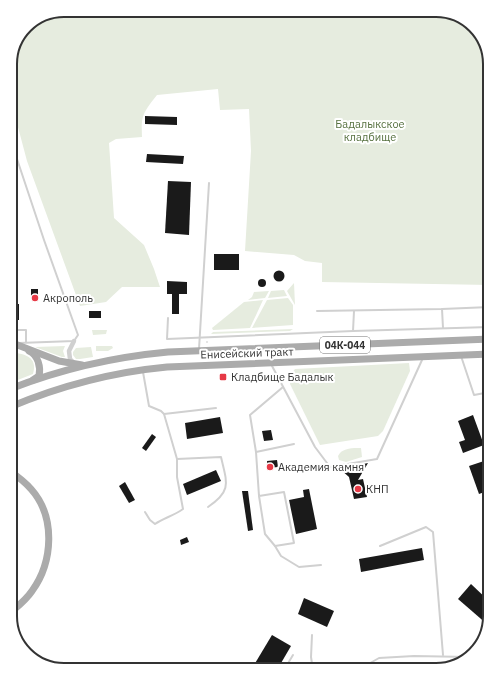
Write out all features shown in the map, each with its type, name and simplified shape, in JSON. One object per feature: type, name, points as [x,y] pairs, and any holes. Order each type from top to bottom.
[{"type":"main road","name":"Енисейский тракт","points":[[17,387],[85,366],[138,355],[199,351],[483,339]]},
{"type":"main road","points":[[17,346],[50,358],[85,366]]},
{"type":"main road","points":[[17,346],[34,353],[37,360],[40,371],[39,376],[30,382]]},
{"type":"main road","points":[[199,351],[199,366]]},
{"type":"main road","name":"Енисейский тракт","points":[[17,404],[97,378],[142,369],[483,354]]},
{"type":"main road","points":[[17,477],[31,488],[42,504],[47,520],[49,537],[47,556],[41,576],[32,591],[17,607]]},
{"type":"street","points":[[74,341],[69,351],[70,359],[75,364]]},
{"type":"lane","points":[[17,159],[78,334],[78,337],[74,341],[17,343]]},
{"type":"lane","points":[[199,351],[209,183]]},
{"type":"lane","points":[[317,311],[483,307]]},
{"type":"lane","points":[[442,309],[443,328]]},
{"type":"lane","points":[[352,331],[354,311]]},
{"type":"lane","points":[[168,318],[168,339],[483,327]]},
{"type":"lane","points":[[17,330],[26,330],[27,342]]},
{"type":"lane","points":[[461,355],[474,395],[483,393]]},
{"type":"lane","points":[[270,363],[315,447],[330,467],[377,459],[423,356]]},
{"type":"lane","points":[[142,369],[149,406],[161,411],[164,414],[177,459],[177,477],[183,509],[154,524],[146,512]]},
{"type":"lane","points":[[283,387],[250,415],[256,452],[259,496],[265,534],[281,556],[299,567],[321,565]]},
{"type":"lane","points":[[164,414],[216,408]]},
{"type":"lane","points":[[256,452],[294,444]]},
{"type":"lane","points":[[177,459],[221,457],[226,485],[223,494],[208,507]]},
{"type":"lane","points":[[259,496],[284,492],[294,543],[275,546]]},
{"type":"lane","points":[[380,546],[426,526],[434,532],[443,655]]},
{"type":"lane","points":[[312,635],[312,663]]},
{"type":"lane","points":[[288,663],[293,655]]},
{"type":"lane","points":[[370,663],[379,658],[443,655],[460,656]]},
{"type":"path","points":[[206,342],[209,342],[209,345]]},
{"type":"green space","name":"Бадалыкское кладбище","points":[[64,17],[439,17],[448,19],[460,23],[469,31],[478,43],[482,55],[483,285],[322,282],[322,263],[305,261],[294,255],[245,251],[251,151],[249,109],[220,110],[218,89],[157,95],[144,114],[142,137],[116,139],[109,143],[114,218],[144,245],[160,287],[122,287],[106,302],[80,306],[27,161],[17,123],[17,61],[22,43],[27,35],[40,23],[55,18]]},
{"type":"green space","points":[[294,283],[295,305],[287,291]]},
{"type":"green space","points":[[284,290],[287,296],[268,298],[271,291]]},
{"type":"green space","points":[[269,291],[265,298],[248,300],[252,297],[254,292]]},
{"type":"green space","points":[[288,298],[293,305],[293,325],[252,328],[267,300]]},
{"type":"green space","points":[[263,300],[250,328],[213,330],[212,328],[244,302]]},
{"type":"green space","points":[[293,329],[290,331],[211,334],[213,332]]},
{"type":"green space","points":[[92,330],[107,330],[106,334],[93,335]]},
{"type":"green space","points":[[65,346],[63,351],[65,357],[35,347]]},
{"type":"green space","points":[[96,346],[112,346],[113,348],[108,351],[96,351]]},
{"type":"green space","points":[[91,347],[93,357],[76,359],[73,355],[76,348]]},
{"type":"green space","points":[[17,353],[25,355],[32,360],[34,368],[33,374],[17,380]]},
{"type":"green space","points":[[409,363],[410,371],[383,431],[378,436],[320,445],[290,384],[292,373],[295,369]]},
{"type":"green space","points":[[361,448],[362,457],[346,462],[339,460],[338,456],[343,450]]},
{"type":"building","points":[[145,116],[177,117],[177,125],[145,124]]},
{"type":"building","points":[[147,154],[184,156],[183,164],[146,162]]},
{"type":"building","points":[[168,181],[191,182],[189,235],[165,233]]},
{"type":"building","points":[[214,254],[239,254],[239,270],[214,270]]},
{"type":"building","points":[[277,271],[281,271],[283,272],[283,280],[277,281],[274,278],[274,274]]},
{"type":"building","points":[[262,279],[265,280],[265,286],[262,287],[259,286],[258,283],[259,280]]},
{"type":"building","points":[[167,281],[187,282],[187,294],[179,294],[179,314],[172,314],[172,294],[167,294]]},
{"type":"building","points":[[31,289],[38,289],[38,298],[31,298]]},
{"type":"building","points":[[17,304],[19,304],[19,320],[17,320]]},
{"type":"building","points":[[89,311],[101,311],[101,318],[89,318]]},
{"type":"building","points":[[473,415],[483,445],[463,453],[459,442],[465,440],[458,421]]},
{"type":"building","points":[[220,417],[223,433],[187,439],[185,423]]},
{"type":"building","points":[[271,430],[273,440],[264,441],[262,431]]},
{"type":"building","points":[[152,434],[156,437],[146,451],[142,448]]},
{"type":"building","points":[[277,460],[278,467],[268,468],[267,461]]},
{"type":"building","points":[[483,461],[483,493],[479,494],[469,466]]},
{"type":"building","points":[[368,463],[358,480],[363,479],[367,497],[354,499],[349,477],[340,469]]},
{"type":"building","points":[[216,470],[221,481],[187,495],[183,484]]},
{"type":"building","points":[[125,482],[135,500],[129,503],[119,486]]},
{"type":"building","points":[[309,489],[317,529],[296,534],[289,500],[304,497],[303,490]]},
{"type":"building","points":[[242,491],[248,491],[253,530],[248,531]]},
{"type":"building","points":[[187,537],[189,542],[181,545],[180,540]]},
{"type":"building","points":[[422,548],[424,560],[361,572],[359,559]]},
{"type":"building","points":[[471,584],[483,595],[483,620],[458,599]]},
{"type":"building","points":[[304,598],[334,611],[327,627],[298,614]]},
{"type":"building","points":[[272,635],[291,646],[281,663],[255,663]]},
{"type":"place","name":"Акрополь","points":[[35,298]]},
{"type":"place","name":"Кладбище Бадалык","points":[[223,377]]},
{"type":"place","name":"Академия камня","points":[[270,467]]},
{"type":"place","name":"КНП","points":[[358,489]]}]
